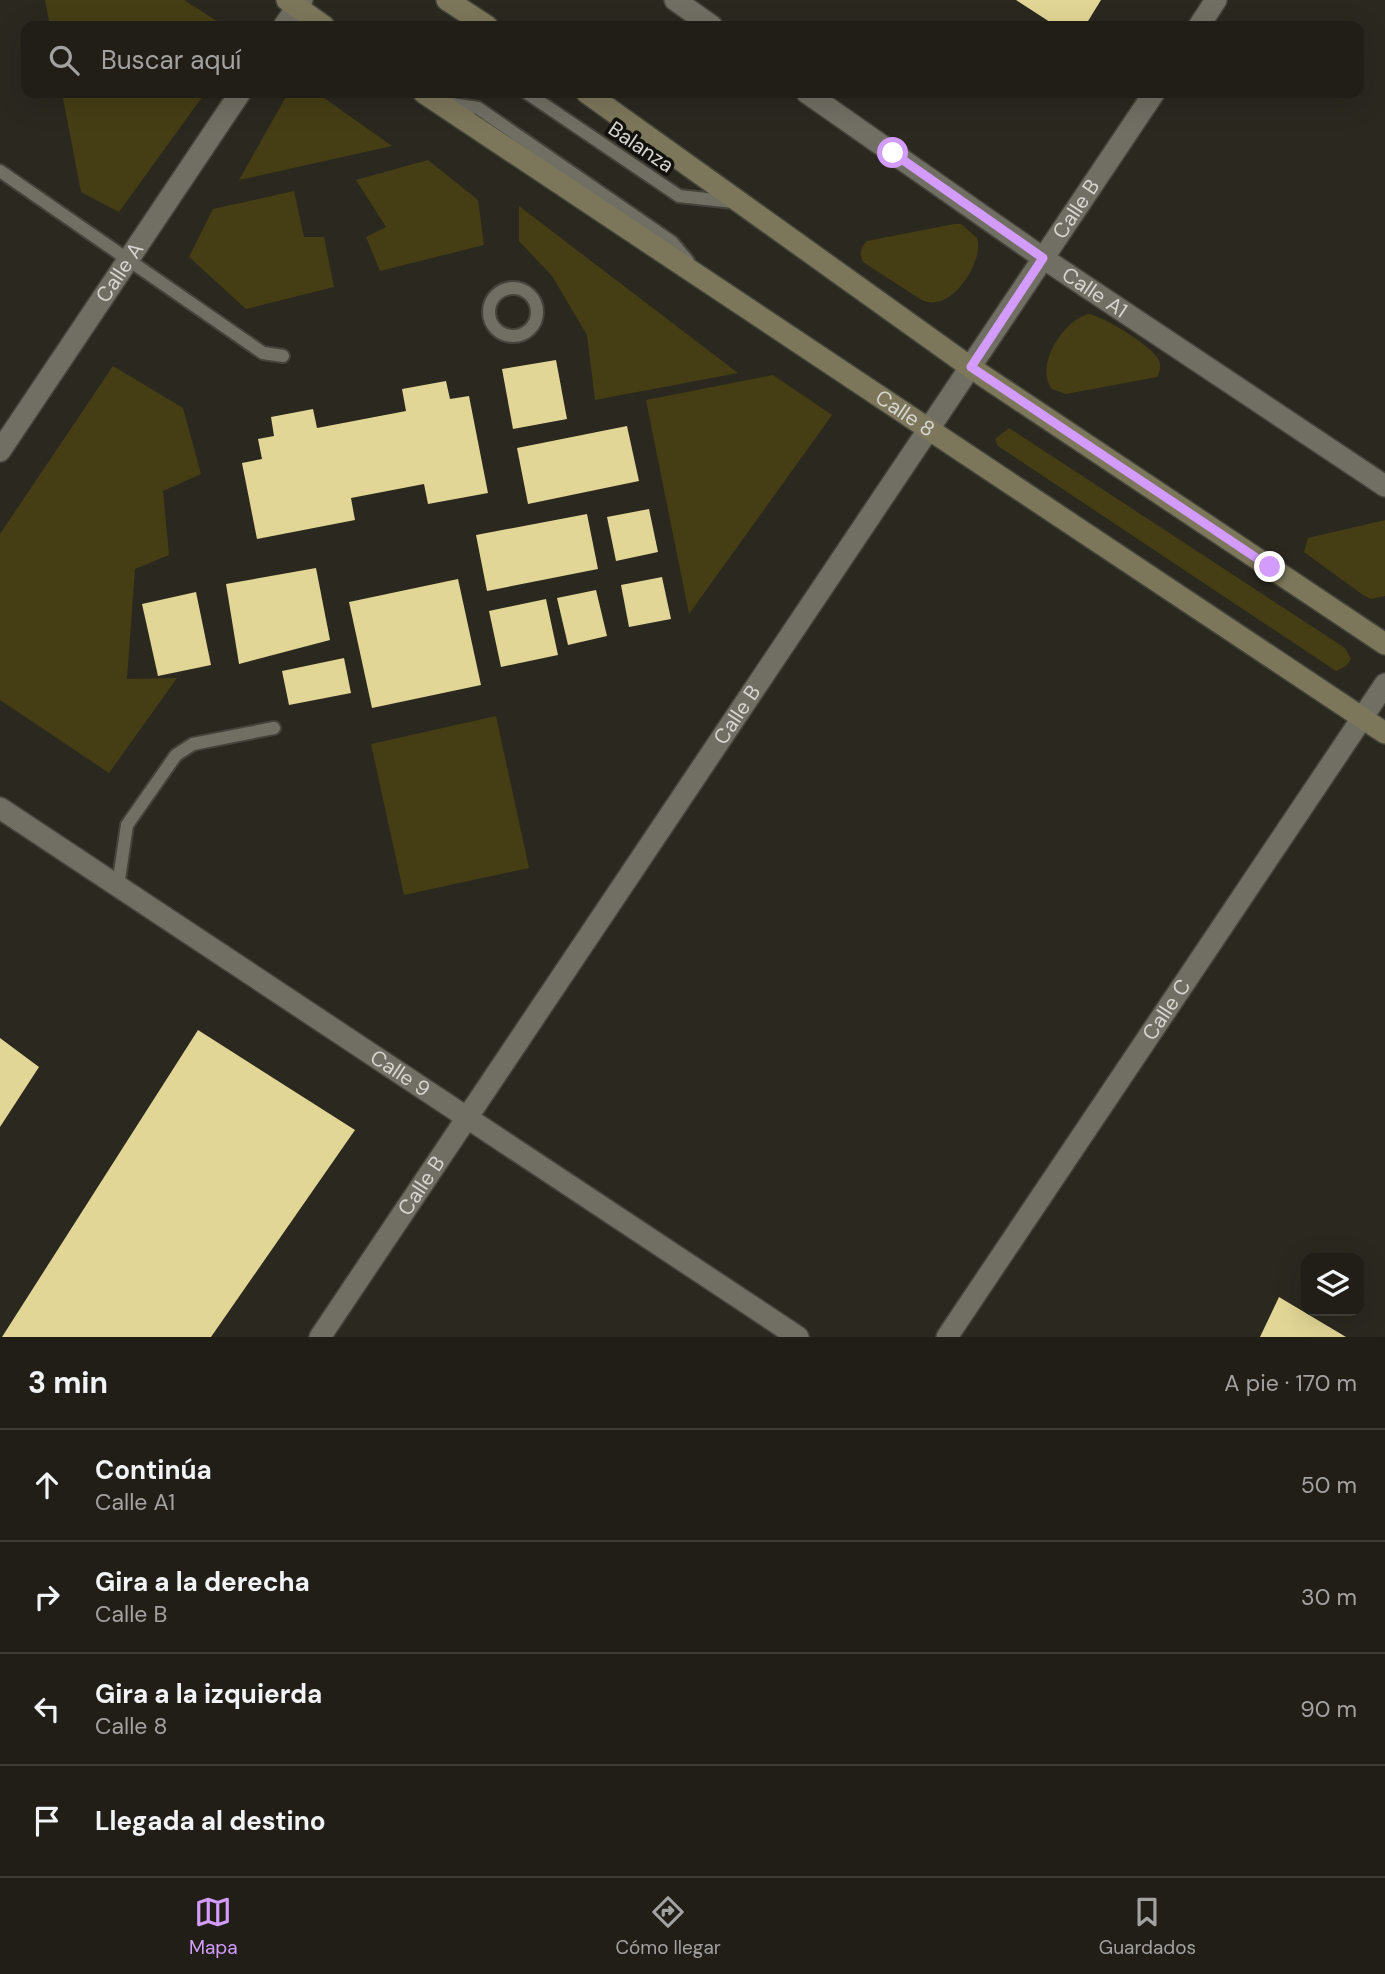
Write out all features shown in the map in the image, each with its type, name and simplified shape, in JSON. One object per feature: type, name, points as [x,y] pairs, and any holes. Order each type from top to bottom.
[{"type":"street","points":[[447,0],[478,21]]},
{"type":"street","points":[[675,0],[705,21]]},
{"type":"street","points":[[1202,21],[1216,0]]},
{"type":"street","points":[[286,21],[295,3],[318,21]]},
{"type":"street","name":"Calle A","points":[[0,451],[237,98]]},
{"type":"street","name":"Calle 8","points":[[433,98],[1385,733]]},
{"type":"street","points":[[594,98],[971,367],[1385,644]]},
{"type":"street","name":"Calle A1","points":[[814,98],[1043,258],[1385,486]]},
{"type":"street","name":"Calle B","points":[[320,1337],[1151,98]]},
{"type":"street","name":"Calle C","points":[[947,1337],[1385,684]]},
{"type":"street","name":"Calle 9","points":[[0,808],[798,1337]]},
{"type":"lane","name":"Balanza","points":[[534,98],[679,196],[744,203]]},
{"type":"lane","points":[[0,172],[129,257],[263,353],[283,356]]},
{"type":"lane","points":[[118,886],[127,825],[176,755],[193,744],[274,728]]},
{"type":"shaded area","points":[[45,0],[184,0],[217,21],[49,21]]},
{"type":"shaded area","points":[[63,98],[201,98],[119,212],[81,192]]},
{"type":"shaded area","points":[[285,98],[324,98],[392,146],[239,180]]},
{"type":"shaded area","points":[[428,160],[478,200],[484,245],[380,271],[366,237],[386,227],[356,180]]},
{"type":"shaded area","points":[[294,191],[304,237],[324,237],[334,287],[246,309],[189,257],[213,209]]},
{"type":"shaded area","points":[[519,206],[738,373],[595,400],[587,335],[552,276],[519,241]]},
{"type":"shaded area","points":[[961,224],[977,238],[978,247],[971,271],[954,293],[943,300],[932,302],[920,299],[863,262],[861,251],[867,241]]},
{"type":"shaded area","points":[[1089,314],[1115,325],[1151,351],[1160,364],[1157,377],[1066,394],[1052,389],[1047,379],[1047,368],[1054,345],[1070,325]]},
{"type":"shaded area","points":[[113,366],[183,408],[201,474],[163,491],[169,555],[135,569],[127,679],[177,678],[109,773],[0,700],[0,534]]},
{"type":"shaded area","points":[[773,375],[832,415],[689,614],[646,400]]},
{"type":"shaded area","points":[[1009,428],[1345,648],[1351,659],[1346,666],[1336,671],[998,446],[995,439]]},
{"type":"shaded area","points":[[1385,520],[1385,596],[1371,599],[1363,595],[1304,552],[1308,538]]},
{"type":"shaded area","points":[[496,716],[529,868],[404,895],[371,744]]},
{"type":"building","points":[[1016,0],[1101,0],[1088,21],[1048,21]]},
{"type":"building","points":[[556,360],[567,419],[513,429],[502,369]]},
{"type":"building","points":[[446,381],[450,399],[469,396],[488,493],[428,504],[424,484],[351,498],[355,520],[257,539],[242,463],[262,459],[258,439],[274,436],[271,417],[313,409],[317,428],[406,411],[402,389]]},
{"type":"building","points":[[627,426],[639,481],[528,504],[517,448]]},
{"type":"building","points":[[649,509],[658,552],[616,561],[607,517]]},
{"type":"building","points":[[587,514],[598,569],[487,591],[476,535]]},
{"type":"building","points":[[316,568],[330,640],[239,664],[226,584]]},
{"type":"building","points":[[662,577],[671,619],[629,627],[621,585]]},
{"type":"building","points":[[458,579],[481,685],[372,708],[349,602]]},
{"type":"building","points":[[596,590],[607,636],[568,645],[557,598]]},
{"type":"building","points":[[196,592],[211,665],[158,676],[142,604]]},
{"type":"building","points":[[546,599],[558,655],[501,667],[489,611]]},
{"type":"building","points":[[344,658],[351,693],[289,705],[282,671]]},
{"type":"building","points":[[198,1030],[355,1130],[211,1337],[2,1337]]},
{"type":"building","points":[[0,1038],[39,1067],[0,1127]]},
{"type":"building","points":[[1279,1297],[1301,1310],[1301,1316],[1311,1316],[1346,1337],[1260,1337]]},
{"type":"route","points":[[893,153],[1043,258],[971,367],[1270,567]]}]
